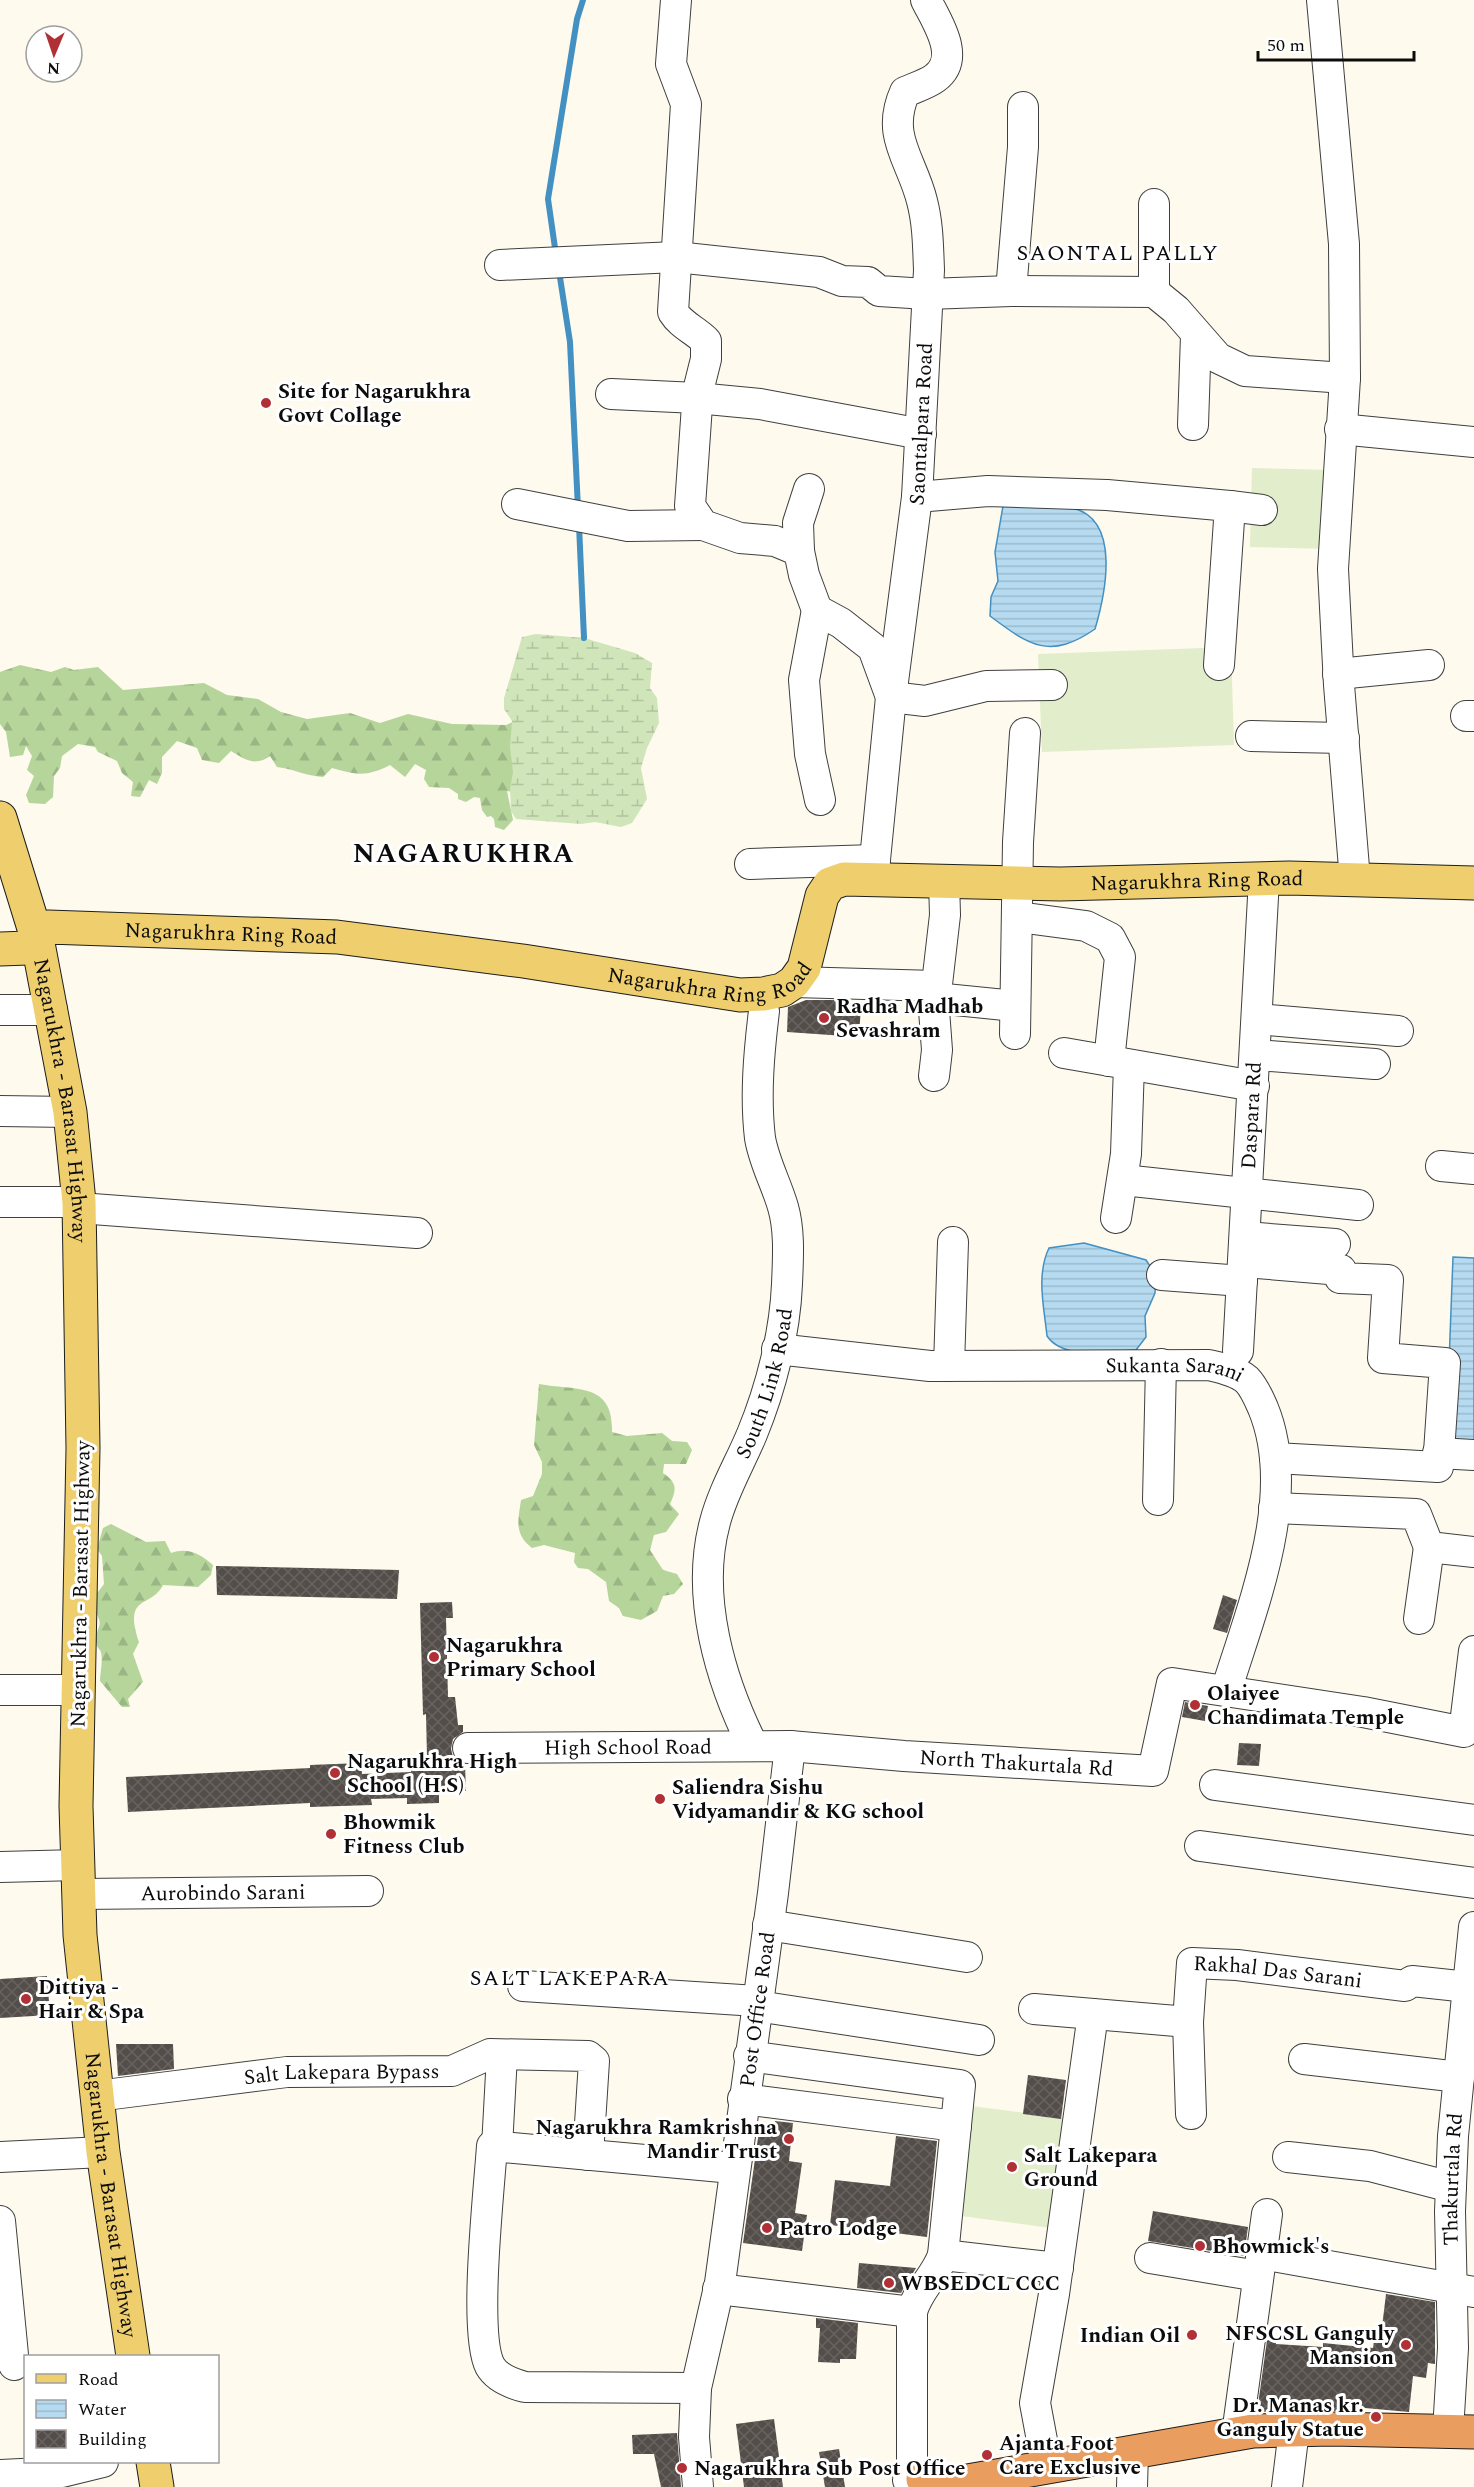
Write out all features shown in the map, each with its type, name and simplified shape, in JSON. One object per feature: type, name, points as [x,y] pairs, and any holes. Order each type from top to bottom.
[{"type":"highway","points":[[921,2482],[1047,2467],[1237,2434],[1294,2430],[1461,2431]]},
{"type":"main road","name":"Nagarukhra - Barasat Highway","points":[[0,818],[38,938],[70,1112],[79,1205],[83,1448],[78,1879],[80,1935],[104,2152],[133,2355]]},
{"type":"main road","name":"Nagarukhra Ring Road","points":[[0,949],[28,948],[48,927],[337,937],[770,994],[804,968],[822,896],[830,884],[874,870],[944,881],[1019,883],[1264,879],[1474,883]]},
{"type":"main road","points":[[153,2463],[157,2487]]},
{"type":"street","points":[[676,0],[671,64],[686,104],[673,312],[679,321],[694,328],[706,341],[706,359],[697,398],[690,506],[704,525]]},
{"type":"street","name":"Saontalpara Road","points":[[874,870],[891,697],[917,496],[927,294],[927,227],[922,200],[897,130],[897,110],[905,92],[936,77],[945,64],[947,52],[945,39],[926,0]]},
{"type":"street","points":[[1322,0],[1344,244],[1345,378],[1333,569],[1338,674],[1355,880]]},
{"type":"street","points":[[1011,291],[1023,147],[1023,107]]},
{"type":"street","points":[[1154,204],[1154,292]]},
{"type":"street","points":[[500,266],[676,257],[819,272],[842,281],[868,282],[879,291],[927,294],[1011,291],[1154,292],[1176,310],[1218,358],[1245,371],[1345,378]]},
{"type":"street","points":[[1193,424],[1196,335]]},
{"type":"street","points":[[611,394],[697,398],[811,412],[921,434]]},
{"type":"street","points":[[1340,429],[1474,442]]},
{"type":"street","points":[[809,489],[798,523],[798,551],[817,610],[804,680],[810,754],[820,800]]},
{"type":"street","points":[[917,496],[1000,491],[1107,495],[1262,510]]},
{"type":"street","points":[[517,504],[628,526],[704,525],[740,538],[775,542],[798,551]]},
{"type":"street","points":[[1219,665],[1230,506]]},
{"type":"street","points":[[817,610],[841,623],[873,648],[891,697],[925,701],[986,687],[1052,685]]},
{"type":"street","points":[[1338,674],[1429,665]]},
{"type":"street","points":[[770,994],[935,992],[1015,1020],[1020,803],[1025,733]]},
{"type":"street","points":[[1251,736],[1344,738]]},
{"type":"street","points":[[750,864],[874,870]]},
{"type":"street","name":"Daspara Rd","points":[[1238,1351],[1264,879]]},
{"type":"street","points":[[933,1076],[937,1050],[935,992],[945,915],[944,881]]},
{"type":"street","points":[[1018,917],[1086,926],[1110,938],[1120,957],[1119,1063],[1123,1180],[1116,1218]]},
{"type":"street","name":"South Link Road","points":[[753,1746],[738,1716],[714,1634],[710,1554],[715,1523],[724,1495],[754,1430],[766,1396],[777,1349],[787,1286],[788,1240],[784,1208],[760,1139],[758,1093],[770,994]]},
{"type":"street","points":[[0,1010],[52,1010]]},
{"type":"street","points":[[1257,1019],[1398,1031]]},
{"type":"street","points":[[1064,1053],[1254,1086]]},
{"type":"street","points":[[1256,1055],[1376,1064]]},
{"type":"street","points":[[0,1111],[70,1112]]},
{"type":"street","points":[[1441,1166],[1474,1169]]},
{"type":"street","points":[[1123,1180],[1358,1205]]},
{"type":"street","points":[[0,1202],[79,1205],[417,1233]]},
{"type":"street","points":[[949,1366],[953,1242]]},
{"type":"street","points":[[1162,1275],[1335,1244]]},
{"type":"street","points":[[1244,1260],[1341,1270],[1340,1278],[1388,1280],[1383,1358],[1445,1363],[1438,1467],[1275,1458]]},
{"type":"street","name":"Sukanta Sarani","points":[[777,1349],[883,1362],[949,1366],[1209,1365],[1230,1371],[1247,1380],[1257,1395],[1268,1420],[1275,1458],[1274,1508],[1265,1562],[1226,1691]]},
{"type":"street","points":[[1209,1365],[1223,1364],[1238,1351],[1247,1380]]},
{"type":"street","points":[[1158,1500],[1161,1364]]},
{"type":"street","points":[[1438,1453],[1474,1455]]},
{"type":"street","points":[[1274,1508],[1416,1514],[1429,1547],[1419,1618]]},
{"type":"street","points":[[1429,1547],[1474,1552]]},
{"type":"street","points":[[1226,1691],[1363,1712],[1471,1735],[1474,1651]]},
{"type":"street","name":"North Thakurtala Rd","points":[[790,1746],[904,1756],[1153,1771],[1172,1683],[1226,1691]]},
{"type":"street","points":[[0,1690],[80,1690]]},
{"type":"street","name":"High School Road","points":[[468,1748],[790,1746]]},
{"type":"street","name":"Post Office Road","points":[[698,2487],[694,2437],[696,2388],[718,2289],[790,1746]]},
{"type":"street","points":[[1215,1785],[1474,1820]]},
{"type":"street","points":[[1200,1846],[1474,1883]]},
{"type":"street","name":"Aurobindo Sarani","points":[[0,1867],[78,1879],[368,1891]]},
{"type":"street","points":[[768,1925],[967,1957]]},
{"type":"street","name":"Thakurtala Rd","points":[[1461,2431],[1453,2348],[1463,2291],[1451,2187],[1474,1929]]},
{"type":"street","name":"Rakhal Das Sarani","points":[[1188,2022],[1192,1963],[1248,1966],[1405,1986],[1412,1981],[1468,1987]]},
{"type":"street","points":[[523,1986],[757,2003],[979,2040]]},
{"type":"street","points":[[1034,2009],[1188,2022],[1191,2114]]},
{"type":"street","points":[[1047,2467],[1035,2403],[1058,2268],[1093,2014]]},
{"type":"street","points":[[497,2147],[502,2055]]},
{"type":"street","name":"Salt Lakepara Bypass","points":[[97,2096],[287,2072],[452,2072],[484,2056],[592,2058],[594,2061],[588,2155]]},
{"type":"street","points":[[749,2056],[960,2085],[943,2255],[932,2279],[914,2303],[912,2312],[921,2482]]},
{"type":"street","points":[[1304,2059],[1459,2077]]},
{"type":"street","points":[[743,2099],[956,2126]]},
{"type":"street","points":[[696,2388],[525,2387],[513,2384],[492,2369],[486,2356],[482,2322],[492,2146],[734,2168]]},
{"type":"street","points":[[0,2157],[104,2152]]},
{"type":"street","points":[[1288,2157],[1370,2166],[1451,2187]]},
{"type":"street","points":[[1237,2434],[1267,2214]]},
{"type":"street","points":[[0,2221],[13,2364]]},
{"type":"street","points":[[943,2255],[1058,2268]]},
{"type":"street","points":[[1150,2258],[1260,2265],[1463,2291]]},
{"type":"street","points":[[718,2289],[912,2312]]},
{"type":"street","points":[[1287,2487],[1294,2430]]},
{"type":"street","points":[[1132,2487],[1133,2452]]},
{"type":"street","points":[[0,2475],[62,2472],[99,2463]]},
{"type":"green space","points":[[1252,468],[1332,470],[1330,549],[1250,547]]},
{"type":"green space","points":[[536,634],[584,638],[635,653],[652,663],[650,688],[657,698],[659,723],[647,748],[641,768],[647,799],[632,823],[621,827],[595,822],[581,824],[516,819],[511,811],[512,721],[504,709],[504,698],[522,637]]},
{"type":"green space","points":[[1231,647],[1234,745],[1042,752],[1038,654]]},
{"type":"green space","points":[[20,665],[51,672],[65,667],[74,670],[98,667],[123,690],[204,683],[227,695],[258,699],[281,712],[307,719],[350,713],[380,723],[408,714],[452,724],[506,725],[519,719],[515,792],[507,791],[513,820],[504,830],[495,827],[494,819],[491,816],[487,817],[482,810],[480,798],[474,797],[466,802],[458,799],[458,794],[449,788],[429,787],[424,779],[426,770],[415,764],[405,777],[390,765],[375,772],[361,774],[332,768],[323,777],[277,767],[270,756],[254,761],[231,751],[219,763],[202,760],[197,748],[177,741],[162,757],[162,773],[157,784],[149,780],[140,797],[131,796],[133,782],[122,773],[117,761],[98,752],[95,747],[78,744],[62,756],[60,768],[54,776],[53,797],[45,804],[29,803],[26,795],[34,776],[27,770],[32,756],[26,746],[23,755],[10,757],[6,732],[0,724],[0,672]]},
{"type":"green space","points":[[539,1384],[578,1389],[599,1396],[606,1404],[611,1416],[612,1432],[627,1436],[662,1433],[672,1441],[687,1442],[692,1450],[686,1464],[664,1464],[663,1473],[674,1486],[670,1504],[679,1514],[666,1532],[654,1535],[650,1550],[663,1570],[677,1574],[683,1584],[674,1594],[663,1596],[657,1611],[641,1620],[623,1616],[619,1608],[609,1601],[606,1582],[588,1569],[578,1568],[574,1562],[575,1553],[544,1545],[532,1548],[522,1538],[518,1521],[521,1500],[533,1496],[542,1474],[542,1462],[534,1445]]},
{"type":"green space","points":[[111,1524],[146,1542],[165,1541],[171,1553],[188,1551],[213,1565],[211,1575],[198,1587],[163,1585],[158,1592],[136,1609],[134,1616],[139,1642],[133,1654],[143,1682],[128,1699],[130,1707],[122,1707],[100,1681],[102,1657],[96,1637],[100,1623],[94,1610],[95,1596],[104,1584],[102,1556],[97,1549],[103,1528]]},
{"type":"green space","name":"Salt Lakepara Ground","points":[[963,2105],[1073,2119],[1058,2229],[954,2215]]},
{"type":"water","points":[[1046,505],[1072,508],[1088,515],[1098,527],[1104,542],[1106,560],[1103,597],[1095,629],[1065,644],[1041,645],[1017,635],[990,616],[991,597],[998,581],[995,552],[1003,506]]},
{"type":"water","points":[[1084,1243],[1146,1260],[1156,1275],[1155,1293],[1145,1316],[1146,1337],[1136,1350],[1076,1352],[1064,1349],[1047,1336],[1042,1280],[1045,1258],[1049,1248]]},
{"type":"water","points":[[1453,1257],[1474,1258],[1474,1444],[1446,1443]]},
{"type":"building","points":[[806,1000],[838,1000],[838,1004],[861,1005],[859,1037],[787,1032],[788,1007]]},
{"type":"building","points":[[216,1566],[399,1570],[397,1599],[217,1595]]},
{"type":"building","points":[[1223,1595],[1237,1600],[1227,1633],[1213,1629]]},
{"type":"building","points":[[452,1602],[453,1618],[446,1618],[448,1697],[455,1697],[458,1725],[463,1725],[463,1732],[453,1739],[451,1749],[453,1757],[465,1764],[466,1791],[439,1791],[439,1803],[407,1804],[407,1798],[371,1799],[372,1805],[310,1807],[310,1803],[128,1812],[126,1777],[310,1768],[310,1765],[361,1763],[362,1774],[411,1772],[410,1758],[427,1757],[426,1714],[423,1715],[420,1603]]},
{"type":"building","points":[[1185,1702],[1208,1706],[1205,1721],[1182,1717]]},
{"type":"building","points":[[1239,1743],[1261,1744],[1259,1766],[1237,1765]]},
{"type":"building","points":[[47,1976],[50,2015],[0,2018],[0,1979]]},
{"type":"building","points":[[116,2044],[173,2044],[174,2069],[118,2076]]},
{"type":"building","points":[[1028,2075],[1066,2080],[1061,2119],[1023,2114]]},
{"type":"building","points":[[775,2121],[793,2123],[789,2161],[802,2163],[795,2213],[807,2215],[802,2251],[743,2243],[760,2124],[774,2126]]},
{"type":"building","points":[[896,2136],[937,2141],[927,2237],[830,2225],[835,2180],[890,2186]]},
{"type":"building","points":[[1153,2211],[1248,2227],[1244,2256],[1148,2241]]},
{"type":"building","points":[[859,2263],[916,2268],[901,2293],[857,2288]]},
{"type":"building","points":[[1386,2294],[1435,2302],[1435,2364],[1428,2363],[1426,2378],[1413,2376],[1409,2412],[1354,2407],[1353,2411],[1257,2412],[1267,2340],[1276,2340],[1276,2344],[1323,2347],[1323,2343],[1373,2348],[1376,2326],[1382,2327]]},
{"type":"building","points":[[816,2318],[858,2323],[856,2359],[840,2359],[840,2363],[818,2362],[820,2328],[816,2328]]},
{"type":"building","points":[[774,2419],[783,2487],[744,2487],[736,2424]]},
{"type":"building","points":[[677,2433],[681,2487],[661,2487],[654,2454],[633,2454],[632,2435]]},
{"type":"building","points":[[839,2449],[845,2487],[825,2487],[819,2452]]},
{"type":"waterway","points":[[556,255],[548,199],[577,19],[583,0]]},
{"type":"waterway","points":[[559,271],[570,342],[578,509]]},
{"type":"waterway","points":[[579,525],[584,638]]},
{"type":"place","name":"Site for Nagarukhra Govt Collage","points":[[266,403]]},
{"type":"place","name":"Radha Madhab Sevashram","points":[[824,1018]]},
{"type":"place","name":"Nagarukhra Primary School","points":[[434,1657]]},
{"type":"place","name":"Olaiyee Chandimata Temple","points":[[1195,1705]]},
{"type":"place","name":"Nagarukhra High School (H.S)","points":[[335,1773]]},
{"type":"place","name":"Saliendra Sishu Vidyamandir & KG school","points":[[660,1799]]},
{"type":"place","name":"Bhowmik Fitness Club","points":[[331,1834]]},
{"type":"place","name":"Dittiya - Hair & Spa","points":[[26,1999]]},
{"type":"place","name":"Nagarukhra Ramkrishna Mandir Trust","points":[[789,2139]]},
{"type":"place","name":"Salt Lakepara Ground","points":[[1012,2167]]},
{"type":"place","name":"Patro Lodge","points":[[767,2228]]},
{"type":"place","name":"Bhowmick's","points":[[1200,2246]]},
{"type":"place","name":"WBSEDCL CCC","points":[[889,2283]]},
{"type":"place","name":"Indian Oil","points":[[1192,2335]]},
{"type":"place","name":"NFSCSL Ganguly Mansion","points":[[1406,2345]]},
{"type":"place","name":"Dr. Manas kr. Ganguly Statue","points":[[1376,2417]]},
{"type":"place","name":"Ajanta Foot Care Exclusive","points":[[987,2455]]},
{"type":"place","name":"Nagarukhra Sub Post Office","points":[[682,2468]]},
{"type":"district","name":"SAONTAL PALLY","points":[[1118,252]]},
{"type":"district","name":"NAGARUKHRA","points":[[464,853]]},
{"type":"district","name":"SALT LAKEPARA","points":[[570,1977]]}]
